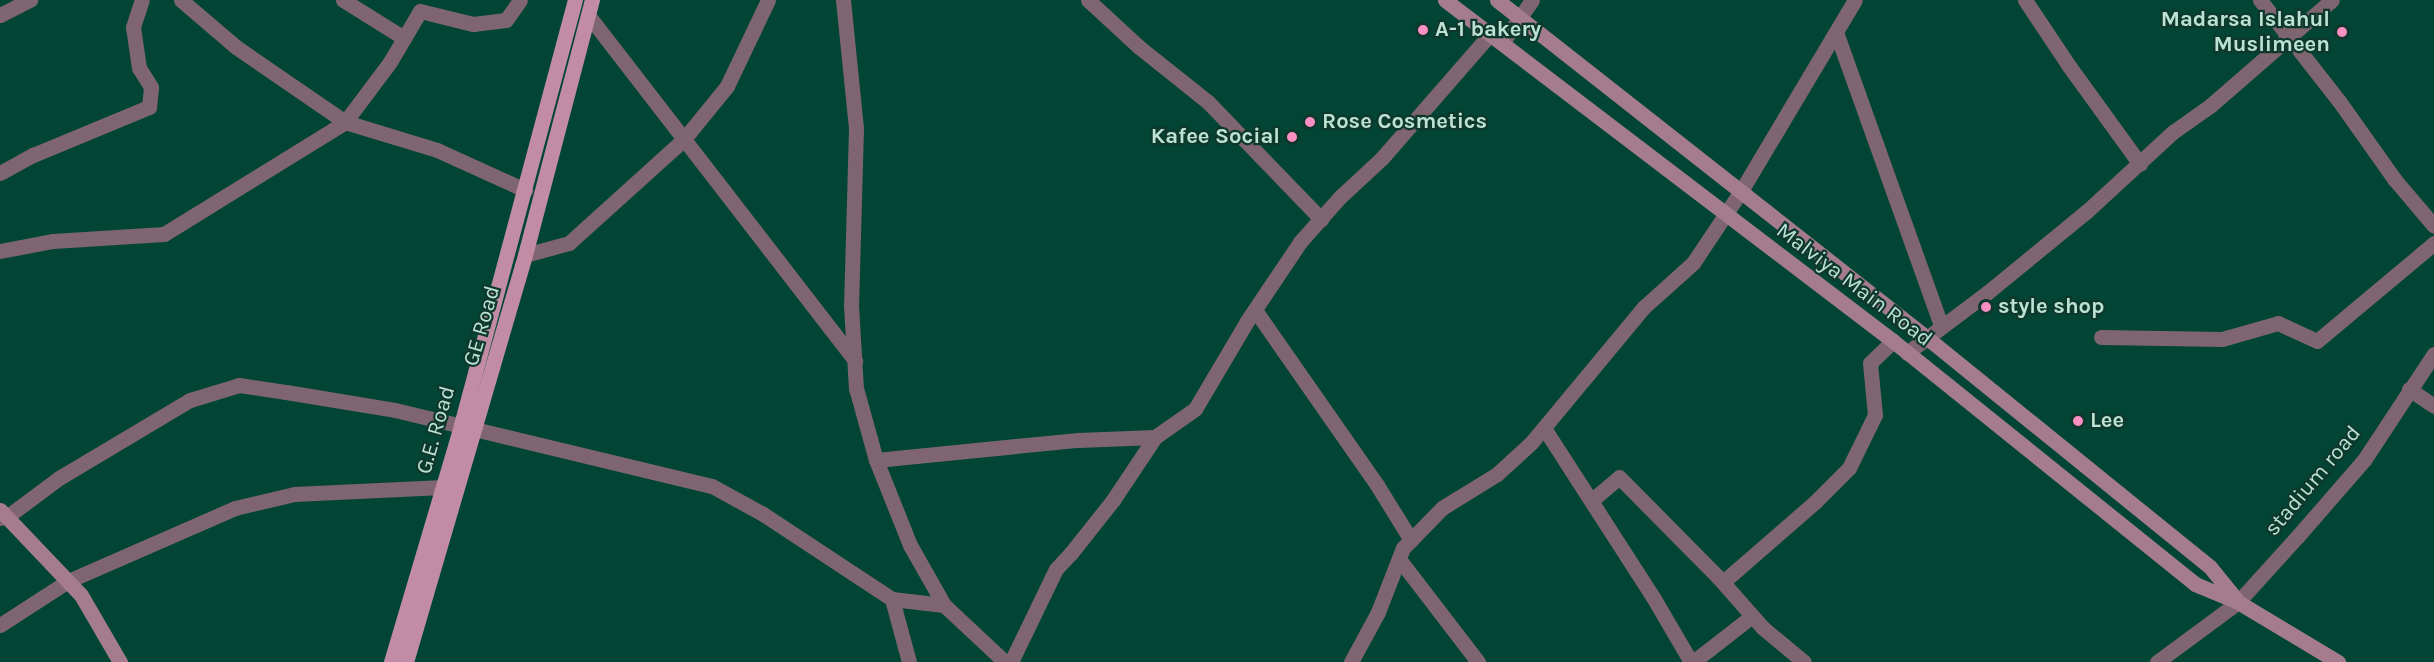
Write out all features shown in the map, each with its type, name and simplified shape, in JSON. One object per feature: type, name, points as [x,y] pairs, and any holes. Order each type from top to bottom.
[{"type":"main road","name":"G.E. Road","points":[[390,662],[443,487],[468,427],[525,190],[575,0]]},
{"type":"main road","name":"GE Road","points":[[406,662],[468,427],[525,255],[590,7]]},
{"type":"street","points":[[0,15],[30,0]]},
{"type":"street","points":[[0,173],[33,155],[149,107],[152,87],[139,68],[133,27],[142,0]]},
{"type":"street","points":[[181,0],[236,47],[345,122],[437,150],[525,190]]},
{"type":"street","points":[[343,0],[404,38]]},
{"type":"street","points":[[0,251],[53,241],[164,234],[345,122],[390,63],[420,11],[473,24],[506,20],[520,0]]},
{"type":"street","points":[[525,255],[569,243],[684,139],[727,86],[768,0]]},
{"type":"street","points":[[843,0],[856,129],[851,305],[856,388],[876,460],[910,545],[944,605],[1005,662]]},
{"type":"street","points":[[1088,0],[1208,102],[1321,219]]},
{"type":"street","name":"Malviya Main Road","points":[[1445,0],[1893,341],[2195,584],[2238,602],[2338,662]]},
{"type":"street","name":"Malviya Main Road","points":[[1497,0],[1926,337],[2210,567],[2238,602]]},
{"type":"street","points":[[1011,662],[1056,569],[1071,554],[1113,500],[1155,437],[1195,409],[1255,310],[1300,242],[1532,0]]},
{"type":"street","points":[[1351,662],[1378,612],[1399,559],[1411,540],[1442,508],[1497,474],[1544,428],[1644,307],[1693,263],[1741,191],[1855,0]]},
{"type":"street","points":[[2025,0],[2069,66],[2140,164]]},
{"type":"street","points":[[2260,0],[2339,101],[2395,180],[2434,226]]},
{"type":"street","points":[[1906,353],[1988,292],[2140,164],[2173,132],[2211,105],[2290,39],[2332,0]]},
{"type":"street","points":[[590,7],[684,139],[855,361]]},
{"type":"street","points":[[1836,32],[1941,326]]},
{"type":"street","points":[[2101,337],[2222,339],[2278,323],[2317,341],[2434,243]]},
{"type":"street","points":[[1255,310],[1377,485],[1411,540]]},
{"type":"street","points":[[1723,582],[1815,502],[1849,468],[1875,415],[1870,363],[1893,341]]},
{"type":"street","name":"stadium road","points":[[2157,662],[2238,602],[2364,460],[2434,354]]},
{"type":"street","points":[[120,662],[81,595],[2,515],[59,478],[190,400],[239,385],[395,410],[712,486],[763,514],[892,599],[944,605]]},
{"type":"street","points":[[2409,389],[2434,406]]},
{"type":"street","points":[[1544,428],[1592,500],[1692,662],[1752,616]]},
{"type":"street","points":[[876,460],[1078,440],[1155,437]]},
{"type":"street","points":[[1592,500],[1619,477],[1723,582],[1752,616],[1804,662]]},
{"type":"street","points":[[0,625],[68,581],[235,508],[294,494],[443,487]]},
{"type":"street","points":[[1399,559],[1478,662]]},
{"type":"street","points":[[892,599],[909,662]]},
{"type":"place","name":"A-1 bakery","points":[[1423,30]]},
{"type":"place","name":"Madarsa Islahul Muslimeen","points":[[2342,32]]},
{"type":"place","name":"Rose Cosmetics","points":[[1310,122]]},
{"type":"place","name":"Kafee Social","points":[[1292,137]]},
{"type":"place","name":"style shop","points":[[1986,307]]},
{"type":"place","name":"Lee","points":[[2078,421]]}]
